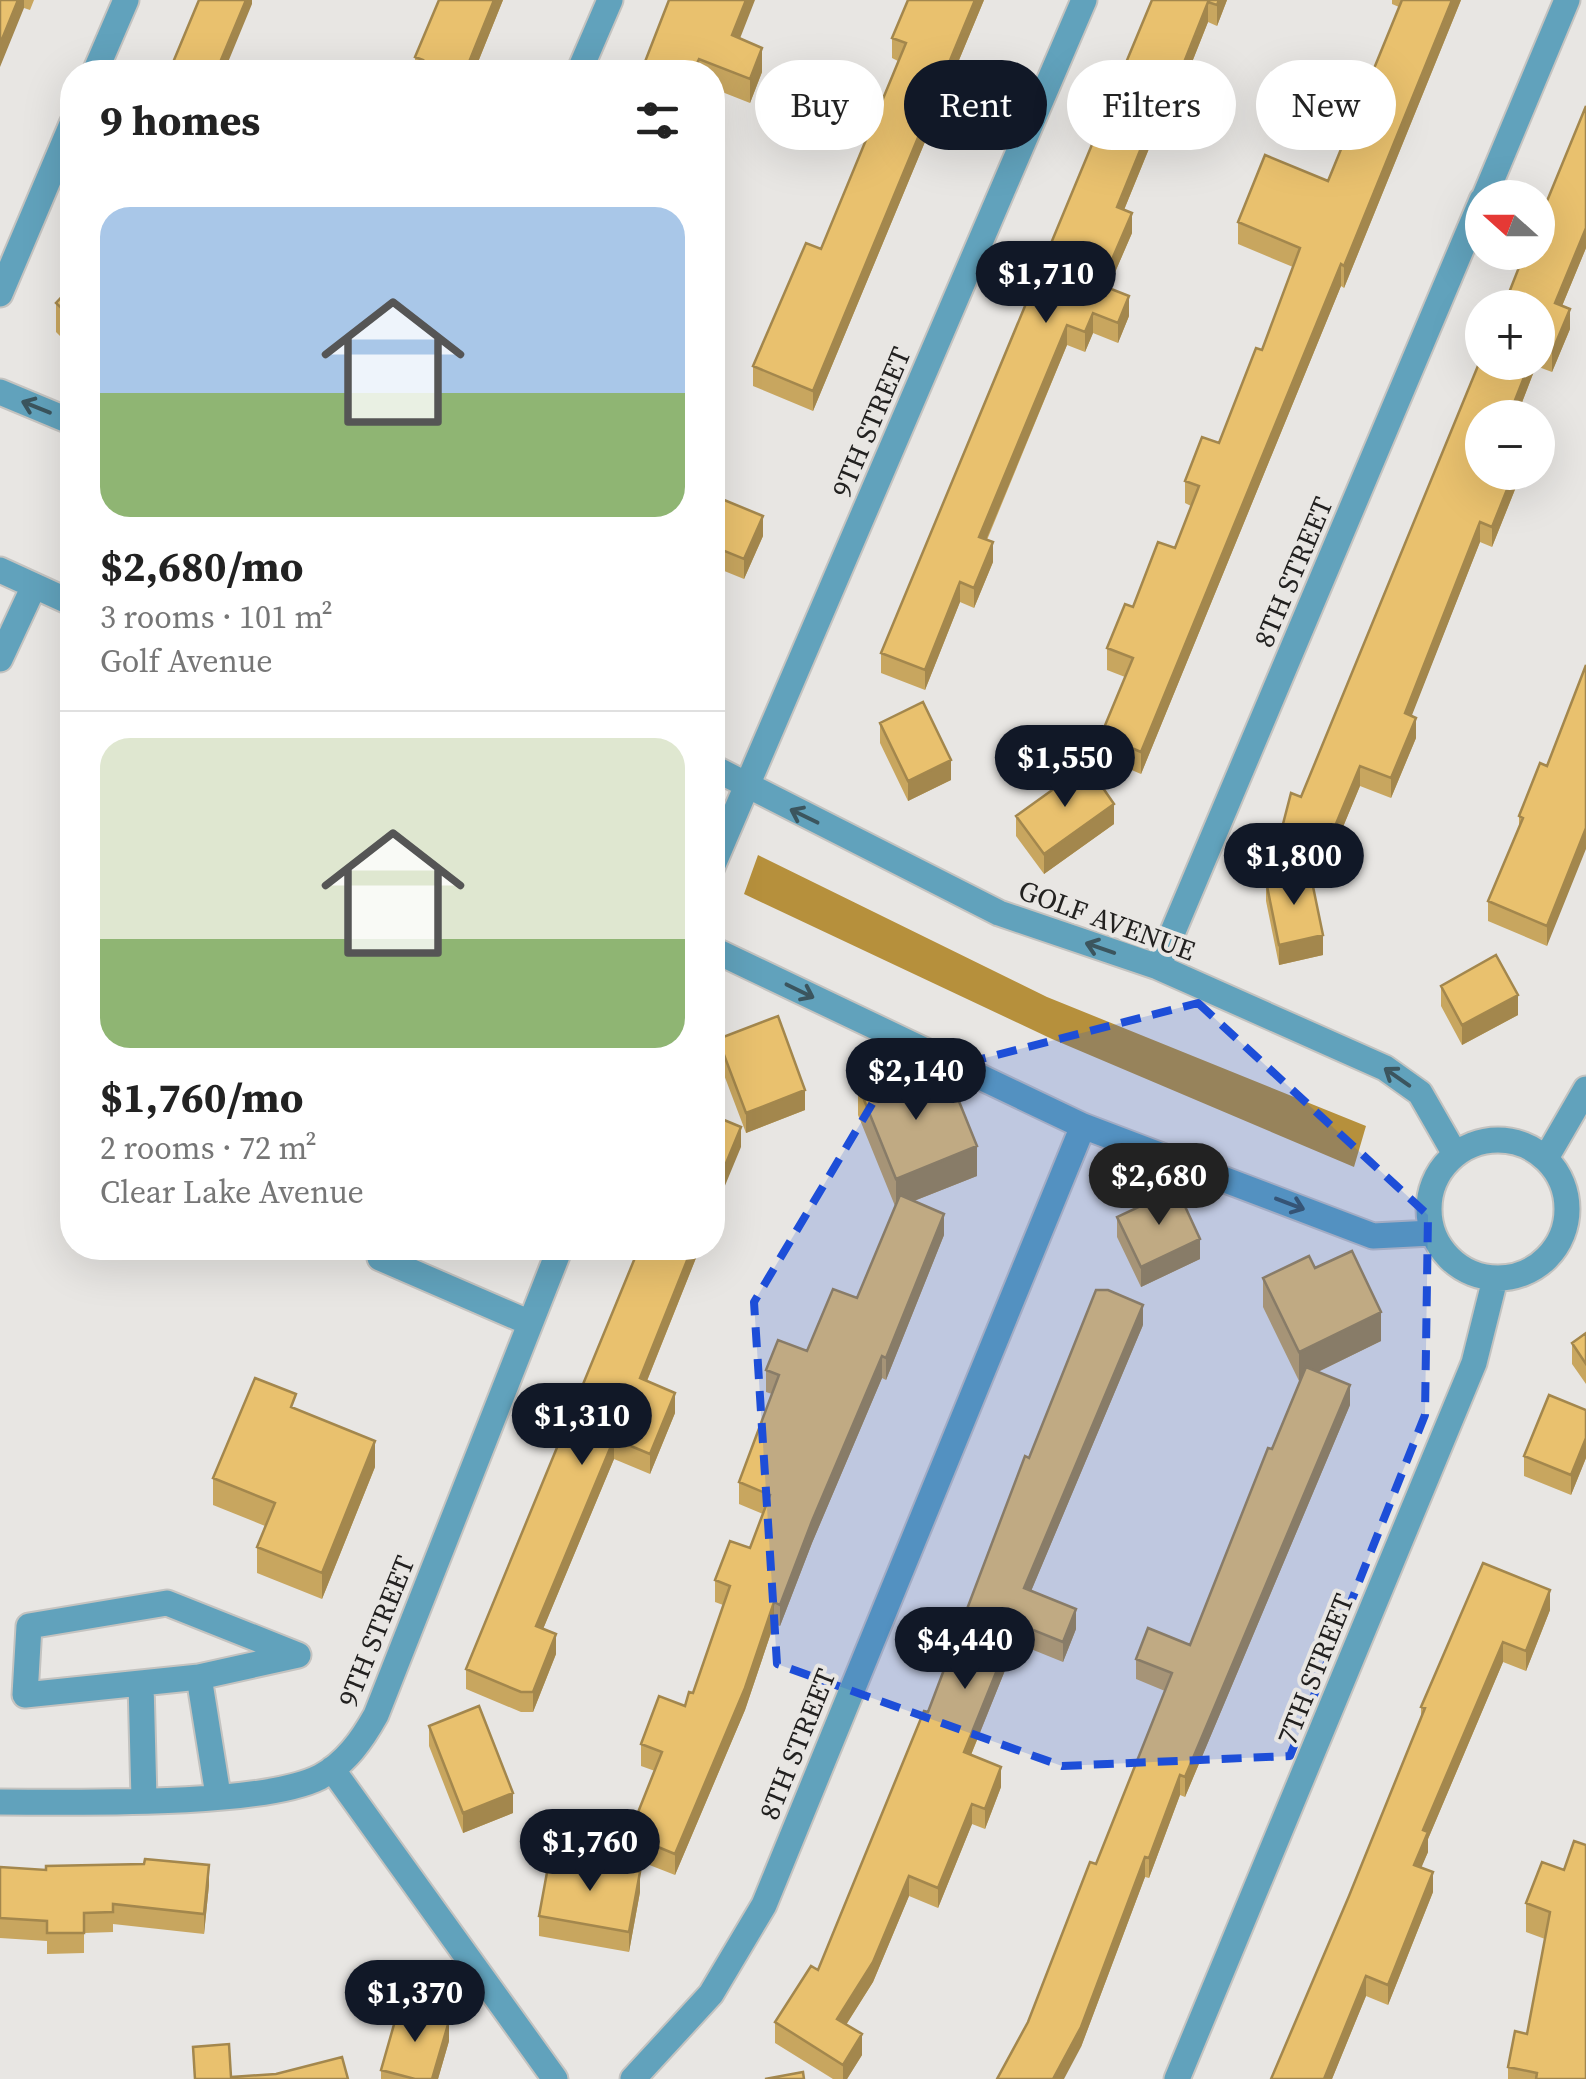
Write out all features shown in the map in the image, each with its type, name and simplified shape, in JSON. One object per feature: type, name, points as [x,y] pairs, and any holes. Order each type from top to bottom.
[{"type":"street","points":[[99,60],[126,0]]},
{"type":"street","points":[[585,60],[610,0]]},
{"type":"street","name":"9TH STREET","points":[[725,838],[1084,0]]},
{"type":"street","name":"8TH STREET","points":[[1491,180],[1567,0]]},
{"type":"street","points":[[0,294],[60,152]]},
{"type":"street","name":"8TH STREET","points":[[1158,968],[1465,242]]},
{"type":"street","points":[[0,392],[60,417]]},
{"type":"street","points":[[0,570],[60,598]]},
{"type":"street","points":[[0,659],[34,586]]},
{"type":"street","name":"GOLF AVENUE","points":[[725,775],[1000,913],[1158,968],[1385,1068],[1420,1093],[1455,1154]]},
{"type":"street","points":[[725,954],[1083,1126],[1373,1236],[1432,1233]]},
{"type":"street","points":[[1546,1158],[1586,1090]]},
{"type":"street","name":"8TH STREET","points":[[633,2079],[711,1994],[764,1906],[1083,1126]]},
{"type":"street","points":[[1492,1139],[1530,1146],[1546,1158],[1566,1194],[1574,1239],[1536,1268],[1495,1279],[1457,1265],[1432,1233],[1431,1190],[1440,1170],[1455,1154],[1492,1139]]},
{"type":"street","points":[[385,1260],[530,1323]]},
{"type":"street","name":"9TH STREET","points":[[0,1802],[218,1795],[295,1786],[332,1769],[362,1740],[376,1716],[555,1260]]},
{"type":"street","name":"7TH STREET","points":[[1177,2079],[1474,1362],[1495,1279]]},
{"type":"street","points":[[167,1603],[298,1655],[198,1677],[26,1695],[29,1626],[167,1603]]},
{"type":"street","points":[[198,1677],[218,1795]]},
{"type":"street","points":[[141,1683],[144,1799]]},
{"type":"street","points":[[332,1769],[555,2079]]},
{"type":"highlighted area","points":[[1198,1003],[1428,1215],[1425,1415],[1290,1756],[1062,1766],[777,1664],[754,1302],[884,1084]]},
{"type":"shaded area","points":[[758,855],[1047,997],[1366,1126],[1354,1167],[1052,1039],[744,894]]},
{"type":"building","points":[[0,0],[18,0],[0,44]]},
{"type":"building","points":[[199,0],[246,0],[221,60],[174,60]]},
{"type":"building","points":[[439,0],[494,0],[470,60],[415,57]]},
{"type":"building","points":[[669,0],[746,0],[732,35],[762,48],[750,79],[725,69],[725,60],[646,60]]},
{"type":"building","points":[[908,0],[975,0],[950,60],[904,60],[904,150],[913,150],[813,391],[753,366],[806,243],[821,249],[862,150],[884,150],[884,96],[906,43],[892,38]]},
{"type":"building","points":[[1152,0],[1219,0],[1217,5],[1208,2],[1185,60],[1127,60]]},
{"type":"building","points":[[1402,0],[1452,0],[1396,138],[1396,60],[1377,60]]},
{"type":"building","points":[[1586,106],[1586,228],[1555,303],[1555,290],[1510,290],[1518,270],[1555,270],[1555,182]]},
{"type":"building","points":[[1090,150],[1140,150],[1117,207],[1132,213],[1101,285],[1129,296],[1118,323],[1093,313],[1085,332],[1067,325],[979,537],[993,542],[974,588],[960,582],[925,670],[881,653]]},
{"type":"building","points":[[1341,150],[1391,150],[1141,752],[1101,735],[1133,658],[1107,648],[1125,604],[1133,607],[1158,542],[1175,548],[1199,486],[1185,481],[1202,437],[1219,443],[1256,348],[1262,350],[1300,248],[1238,222],[1265,155],[1328,181]]},
{"type":"building","points":[[1555,303],[1570,309],[1555,345]]},
{"type":"building","points":[[1472,380],[1523,380],[1515,400],[1465,400],[1465,490],[1507,490],[1492,527],[1480,522],[1405,713],[1416,718],[1391,778],[1360,766],[1328,843],[1283,824],[1291,793],[1301,797]]},
{"type":"building","points":[[725,500],[763,516],[744,559],[725,551]]},
{"type":"building","points":[[1586,665],[1586,828],[1547,926],[1488,901],[1523,818],[1519,816],[1540,763],[1547,766]]},
{"type":"building","points":[[923,702],[951,760],[908,781],[880,723]]},
{"type":"building","points":[[1087,765],[1114,804],[1044,854],[1016,816]]},
{"type":"building","points":[[1310,872],[1323,935],[1279,945],[1266,881]]},
{"type":"building","points":[[1496,955],[1518,995],[1462,1025],[1441,986]]},
{"type":"building","points":[[778,1016],[805,1090],[746,1113],[725,1058],[725,1036]]},
{"type":"building","points":[[903,1067],[916,1099],[952,1084],[977,1146],[896,1179],[858,1085]]},
{"type":"building","points":[[725,1120],[741,1127],[725,1166]]},
{"type":"building","points":[[1177,1189],[1200,1239],[1141,1267],[1117,1217]]},
{"type":"building","points":[[900,1195],[944,1214],[780,1605],[774,1602],[745,1688],[675,1854],[629,1835],[662,1752],[641,1744],[659,1696],[685,1706],[689,1692],[693,1693],[730,1586],[715,1580],[730,1541],[750,1548],[770,1495],[739,1482],[779,1375],[766,1370],[778,1340],[807,1351],[833,1289],[857,1298]]},
{"type":"building","points":[[1352,1251],[1381,1312],[1299,1352],[1263,1278],[1309,1256],[1315,1268]]},
{"type":"building","points":[[634,1260],[687,1260],[640,1378],[675,1393],[650,1454],[614,1439],[536,1626],[556,1634],[533,1692],[521,1692],[466,1669]]},
{"type":"building","points":[[1096,1290],[1108,1290],[1143,1305],[1024,1588],[1076,1609],[1063,1642],[1016,1623],[964,1752],[1001,1767],[985,1809],[972,1804],[938,1888],[909,1876],[873,1962],[837,2019],[862,2034],[843,2065],[775,2022],[811,1966],[818,1970],[924,1711],[928,1712],[1025,1456],[1029,1458]]},
{"type":"building","points":[[1586,1333],[1586,1364],[1572,1343]]},
{"type":"building","points":[[1306,1367],[1350,1385],[1185,1777],[1180,1775],[1149,1858],[1145,1857],[1081,2027],[1053,2079],[997,2079],[1028,2022],[1090,1862],[1096,1864],[1172,1673],[1136,1659],[1148,1628],[1190,1645],[1268,1448],[1272,1449]]},
{"type":"building","points":[[255,1378],[296,1394],[291,1407],[375,1441],[322,1573],[257,1547],[275,1503],[213,1478]]},
{"type":"building","points":[[1549,1395],[1586,1410],[1586,1438],[1571,1475],[1524,1456]]},
{"type":"building","points":[[1483,1563],[1550,1590],[1526,1651],[1503,1642],[1423,1830],[1428,1832],[1414,1865],[1433,1872],[1388,1985],[1366,1976],[1324,2079],[1271,2079],[1425,1708],[1421,1707]]},
{"type":"building","points":[[479,1706],[513,1793],[463,1813],[429,1726]]},
{"type":"building","points":[[1574,1841],[1586,1845],[1586,2079],[1536,2079],[1537,2073],[1508,2067],[1515,2031],[1527,2034],[1550,1912],[1526,1903],[1542,1862],[1564,1870]]},
{"type":"building","points":[[550,1856],[640,1872],[629,1932],[539,1916]]},
{"type":"building","points":[[145,1859],[209,1865],[204,1914],[113,1904],[113,1912],[84,1913],[84,1933],[47,1933],[47,1921],[0,1918],[0,1867],[46,1870],[46,1866],[144,1864]]},
{"type":"building","points":[[399,2007],[449,2021],[432,2079],[381,2070]]},
{"type":"building","points":[[229,2044],[231,2077],[276,2074],[342,2057],[348,2079],[195,2079],[193,2047]]},
{"type":"building","points":[[803,2072],[804,2079],[765,2079]]}]
